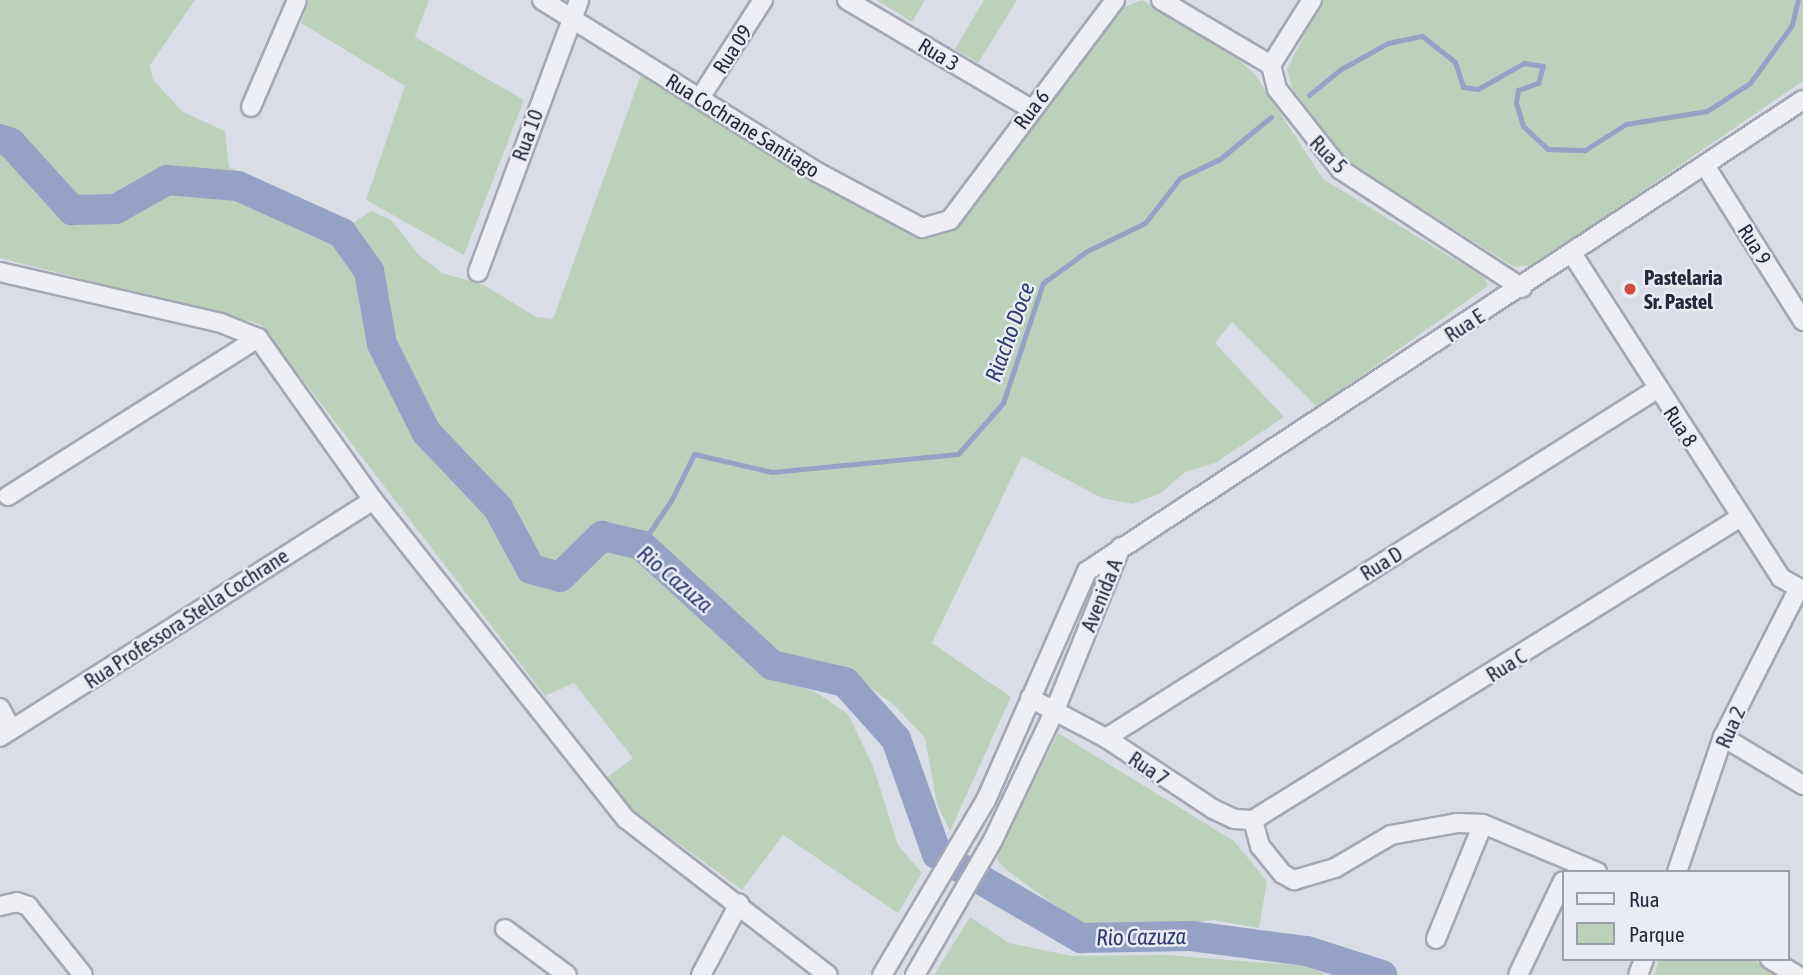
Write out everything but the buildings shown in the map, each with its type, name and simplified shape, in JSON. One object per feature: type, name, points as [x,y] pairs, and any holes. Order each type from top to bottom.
[{"type":"street","points":[[251,107],[297,0]]},
{"type":"street","name":"Rua Cochrane Santiago","points":[[542,0],[900,220],[922,229],[950,220]]},
{"type":"street","name":"Rua 10","points":[[478,272],[570,17],[579,0]]},
{"type":"street","name":"Rua 09","points":[[700,98],[763,0]]},
{"type":"street","name":"Rua 3","points":[[848,0],[1031,109]]},
{"type":"street","name":"Rua 6","points":[[950,220],[1115,0]]},
{"type":"street","points":[[1161,0],[1270,65],[1312,0]]},
{"type":"street","name":"Rua 5","points":[[1270,65],[1277,89],[1341,170],[1522,288]]},
{"type":"street","name":"Rua E","points":[[1121,545],[1573,255],[1803,100]]},
{"type":"street","name":"Rua 9","points":[[1706,167],[1803,321]]},
{"type":"street","name":"Rua 8","points":[[1573,255],[1781,578],[1801,589]]},
{"type":"street","points":[[0,272],[221,323],[258,338],[373,499],[626,819],[828,975]]},
{"type":"street","points":[[8,496],[258,338]]},
{"type":"street","name":"Rua D","points":[[1106,738],[1657,389]]},
{"type":"street","name":"Rua Professora Stella Cochrane","points":[[6,733],[373,499]]},
{"type":"street","name":"Rua C","points":[[1253,820],[1271,812],[1741,517]]},
{"type":"street","name":"Avenida A","points":[[882,975],[970,828],[1080,581],[1121,545]]},
{"type":"street","name":"Avenida A","points":[[915,975],[993,840],[1055,710],[1121,545]]},
{"type":"street","name":"Rua 2","points":[[1678,870],[1723,737],[1801,589]]},
{"type":"street","name":"Rua 7","points":[[1030,698],[1106,738],[1213,809],[1234,818],[1253,820]]},
{"type":"street","points":[[0,708],[6,733]]},
{"type":"street","points":[[1723,737],[1803,785]]},
{"type":"street","points":[[1253,820],[1260,846],[1283,874],[1294,880],[1321,874],[1391,835],[1418,828],[1483,824],[1570,866],[1588,870]]},
{"type":"street","points":[[1436,939],[1483,824]]},
{"type":"street","points":[[1518,975],[1562,883]]},
{"type":"street","points":[[0,906],[18,902],[35,914],[83,975]]},
{"type":"street","points":[[701,975],[739,904]]},
{"type":"street","points":[[505,929],[567,975]]},
{"type":"street","points":[[1773,961],[1797,975]]},
{"type":"green space","points":[[0,0],[195,0],[150,65],[153,80],[183,112],[225,131],[229,167],[350,225],[371,211],[391,220],[419,255],[442,273],[484,285],[536,317],[553,319],[642,72],[817,183],[920,236],[942,233],[956,224],[1124,7],[1142,0],[1233,55],[1255,74],[1323,179],[1485,278],[1488,286],[1317,407],[1232,322],[1215,343],[1284,417],[1215,463],[1185,472],[1161,493],[1132,504],[1102,498],[1022,456],[932,643],[1011,697],[950,831],[937,804],[925,738],[893,704],[852,674],[799,656],[774,674],[817,693],[848,714],[873,766],[898,845],[922,873],[898,913],[783,835],[742,890],[638,814],[603,780],[633,758],[574,683],[545,696],[260,324],[0,258]]},
{"type":"green space","points":[[309,0],[429,0],[415,37],[524,100],[464,255],[366,200],[405,86],[301,23]]},
{"type":"green space","points":[[877,0],[925,0],[912,22]]},
{"type":"green space","points":[[984,0],[1017,0],[978,63],[955,49]]},
{"type":"green space","points":[[1322,0],[1803,0],[1803,81],[1534,265],[1514,267],[1348,162],[1292,88],[1287,69]]},
{"type":"green space","points":[[1058,733],[1234,841],[1267,881],[1259,928],[1213,920],[1124,932],[1094,927],[1067,914],[1005,869],[996,857]]},
{"type":"green space","points":[[970,917],[1009,943],[1072,956],[1165,955],[1309,966],[1326,975],[934,975]]},
{"type":"green space","points":[[1658,961],[1756,961],[1779,975],[1654,975]]},
{"type":"waterway","name":"Riacho Doce","points":[[1309,95],[1341,69],[1388,43],[1422,36],[1455,62],[1463,87],[1478,89],[1524,63],[1543,66],[1538,83],[1518,90],[1516,103],[1523,126],[1548,149],[1585,150],[1626,124],[1707,111],[1750,83],[1792,25],[1798,0]]},
{"type":"waterway","name":"Riacho Doce","points":[[641,545],[672,499],[694,454],[772,472],[958,454],[1003,403],[1043,283],[1087,251],[1145,223],[1180,178],[1220,159],[1271,117]]},
{"type":"waterway","name":"Rio Cazuza","points":[[0,139],[11,143],[72,210],[116,209],[167,180],[238,186],[342,233],[369,271],[382,344],[426,432],[498,508],[531,569],[560,577],[602,536],[641,545],[772,665],[845,682],[896,739],[937,854],[1081,938],[1191,936],[1307,951],[1382,975]]},
{"type":"place","name":"Pastelaria Sr. Pastel","points":[[1630,289]]}]
